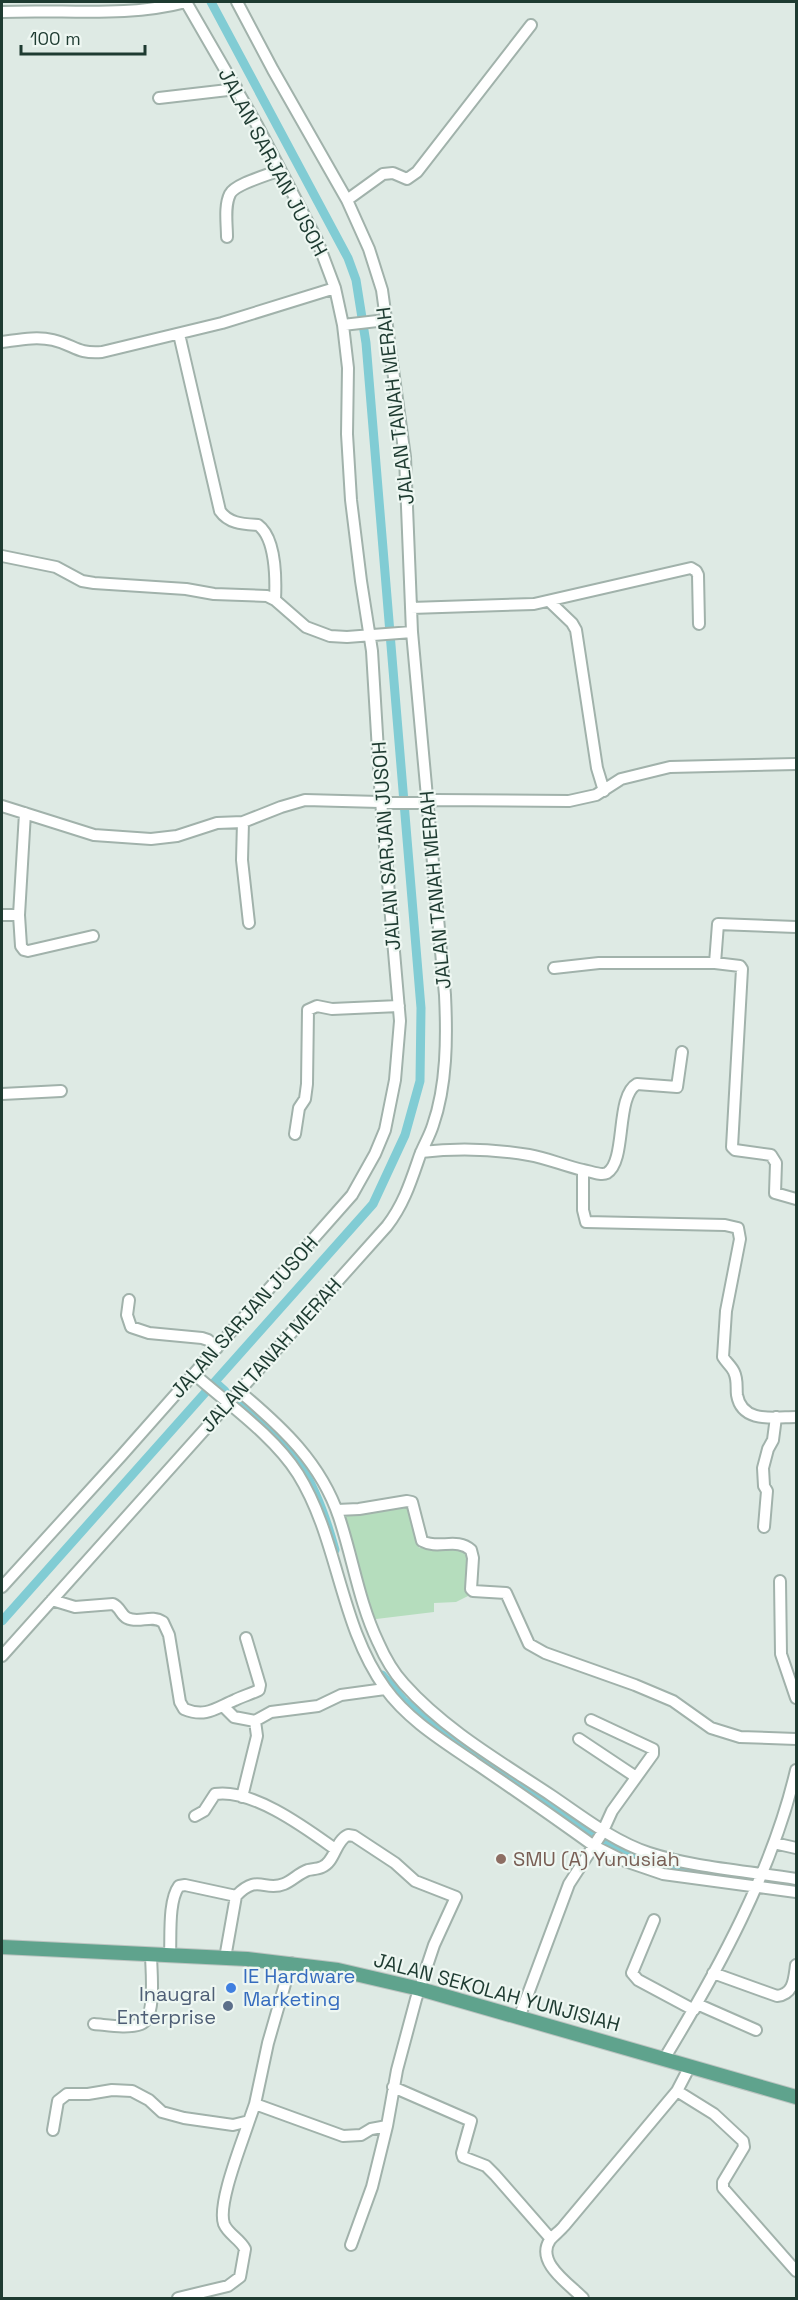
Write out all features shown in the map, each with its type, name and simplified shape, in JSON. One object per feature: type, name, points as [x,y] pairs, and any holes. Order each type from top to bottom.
[{"type":"main road","name":"JALAN SEKOLAH YUNJISIAH","points":[[2,1947],[170,1954],[291,1963],[355,1974],[420,1989],[796,2097]]},
{"type":"street","points":[[2,9],[134,12],[160,9],[186,2]]},
{"type":"street","name":"JALAN SARJAN JUSOH","points":[[2,1587],[198,1377],[217,1348],[346,1201],[365,1174],[385,1130],[398,1058],[399,1006],[381,801],[376,634],[361,581],[351,500],[347,434],[347,325],[317,240],[236,87],[186,2]]},
{"type":"street","name":"JALAN TANAH MERAH","points":[[2,1656],[224,1400],[239,1391],[387,1226],[399,1210],[408,1192],[421,1152],[434,1125],[440,1102],[446,1022],[422,803],[412,632],[407,488],[383,321],[382,290],[375,266],[347,200],[237,2]]},
{"type":"street","points":[[347,200],[383,174],[393,173],[407,179],[417,172],[531,24]]},
{"type":"street","points":[[159,98],[228,90],[236,87]]},
{"type":"street","points":[[227,237],[230,192],[280,170]]},
{"type":"street","points":[[2,342],[36,338],[51,339],[87,353],[102,352],[179,334],[335,288]]},
{"type":"street","points":[[347,325],[383,321]]},
{"type":"street","points":[[179,334],[220,511],[225,519],[236,523],[258,525],[267,534],[271,545],[275,575],[275,600]]},
{"type":"street","points":[[2,556],[50,565],[94,583],[186,589],[214,594],[258,594],[275,600],[306,627],[319,633],[347,637],[412,632]]},
{"type":"street","points":[[411,608],[520,606],[692,568],[698,575],[699,624]]},
{"type":"street","points":[[549,601],[572,623],[576,630],[597,768],[604,791]]},
{"type":"street","points":[[2,806],[68,828],[118,838],[162,838],[217,823],[243,822],[305,800],[422,803],[436,800],[569,801],[596,795],[621,779],[670,767],[796,764]]},
{"type":"street","points":[[25,813],[20,915],[21,946],[28,951],[93,936]]},
{"type":"street","points":[[243,822],[242,860],[249,923]]},
{"type":"street","points":[[2,915],[20,915]]},
{"type":"street","points":[[715,963],[718,924],[796,927]]},
{"type":"street","points":[[554,968],[598,963],[715,963],[737,965],[742,969],[732,1147],[735,1150],[771,1155],[777,1167],[775,1193],[796,1199]]},
{"type":"street","points":[[295,1134],[299,1108],[305,1099],[307,1084],[308,1010],[317,1006],[332,1009],[399,1006]]},
{"type":"street","points":[[421,1152],[458,1149],[522,1155],[601,1174],[607,1173],[612,1167],[621,1133],[628,1092],[637,1084],[677,1087],[682,1052]]},
{"type":"street","points":[[2,1094],[62,1091]]},
{"type":"street","points":[[583,1170],[583,1210],[586,1222],[725,1225],[738,1228],[740,1239],[726,1311],[723,1357],[734,1371],[737,1397],[744,1411],[759,1417],[796,1417]]},
{"type":"street","points":[[129,1300],[127,1315],[131,1327],[149,1332],[202,1338],[217,1348]]},
{"type":"street","points":[[198,1377],[262,1433],[298,1473],[388,1664],[402,1683],[445,1723],[599,1838],[652,1854],[758,1879],[796,1892]]},
{"type":"street","points":[[239,1391],[274,1421],[312,1462],[337,1510],[345,1603],[362,1647],[386,1689],[416,1721],[646,1870],[686,1877],[796,1879]]},
{"type":"street","points":[[764,1527],[767,1491],[764,1486],[764,1468],[768,1449],[773,1440],[776,1417]]},
{"type":"street","points":[[337,1510],[412,1502],[422,1541],[432,1545],[463,1545],[471,1550],[473,1557],[471,1589],[473,1592],[506,1593],[529,1644],[545,1653],[673,1701],[711,1728],[740,1737],[796,1739]]},
{"type":"street","points":[[780,1581],[781,1654],[796,1698]]},
{"type":"street","points":[[52,1600],[75,1607],[113,1604],[118,1606],[125,1617],[131,1619],[158,1618],[163,1622],[169,1635],[180,1702],[184,1709],[194,1713],[224,1707],[233,1700],[256,1692],[260,1688],[246,1638]]},
{"type":"street","points":[[224,1707],[234,1717],[255,1721],[271,1712],[318,1706],[341,1695],[386,1689]]},
{"type":"street","points":[[519,2018],[569,1884],[599,1838],[612,1811],[650,1759],[653,1749],[591,1720]]},
{"type":"street","points":[[242,1797],[257,1736],[255,1721]]},
{"type":"street","points":[[579,1740],[636,1777]]},
{"type":"street","points":[[664,2059],[713,1973],[758,1879],[785,1815],[796,1770]]},
{"type":"street","points":[[195,1816],[204,1811],[215,1794],[230,1794],[292,1818],[335,1849]]},
{"type":"street","points":[[225,1958],[236,1896],[253,1884],[283,1885],[305,1871],[322,1868],[343,1838],[351,1835],[395,1863],[415,1881],[456,1897],[434,1945],[420,1989],[393,2086],[387,2126],[372,2187],[351,2245]]},
{"type":"street","points":[[774,1843],[796,1848]]},
{"type":"street","points":[[170,1954],[172,1910],[175,1893],[179,1886],[185,1885],[236,1896]]},
{"type":"street","points":[[654,1920],[632,1973],[638,1980],[695,2007],[756,2030]]},
{"type":"street","points":[[94,2024],[138,2026],[147,2020],[151,2011],[151,1954]]},
{"type":"street","points":[[178,2298],[228,2286],[240,2277],[245,2260],[245,2249],[225,2226],[223,2212],[228,2188],[255,2104],[268,2043],[291,1963]]},
{"type":"street","points":[[713,1973],[777,1996],[785,1995],[790,1990],[796,1965]]},
{"type":"street","points":[[583,2298],[546,2259],[545,2253],[551,2240],[677,2091],[690,2066]]},
{"type":"street","points":[[393,2086],[471,2121],[462,2153],[463,2157],[486,2166],[551,2240]]},
{"type":"street","points":[[53,2130],[58,2101],[67,2094],[88,2094],[112,2090],[132,2091],[162,2112],[184,2118],[233,2126],[249,2121]]},
{"type":"street","points":[[677,2091],[714,2114],[743,2141],[744,2147],[723,2182],[723,2188],[796,2271]]},
{"type":"street","points":[[255,2104],[343,2136],[361,2135],[371,2129],[387,2126]]},
{"type":"green space","points":[[409,1505],[419,1548],[456,1546],[469,1553],[468,1596],[456,1602],[434,1603],[434,1612],[368,1620],[339,1515]]},
{"type":"waterway","points":[[2,1621],[373,1204],[405,1135],[420,1081],[421,1008],[366,343],[356,280],[348,258],[211,2]]},
{"type":"waterway","points":[[215,1382],[225,1391]]},
{"type":"waterway","points":[[238,1403],[278,1440],[300,1465],[321,1506],[335,1550]]},
{"type":"waterway","points":[[382,1675],[403,1700],[420,1715],[616,1850],[656,1865],[682,1871],[764,1882]]},
{"type":"place","name":"SMU (A) Yunusiah","points":[[501,1859]]},
{"type":"place","name":"IE Hardware Marketing","points":[[231,1988]]},
{"type":"place","name":"Inaugral Enterprise","points":[[228,2006]]}]
